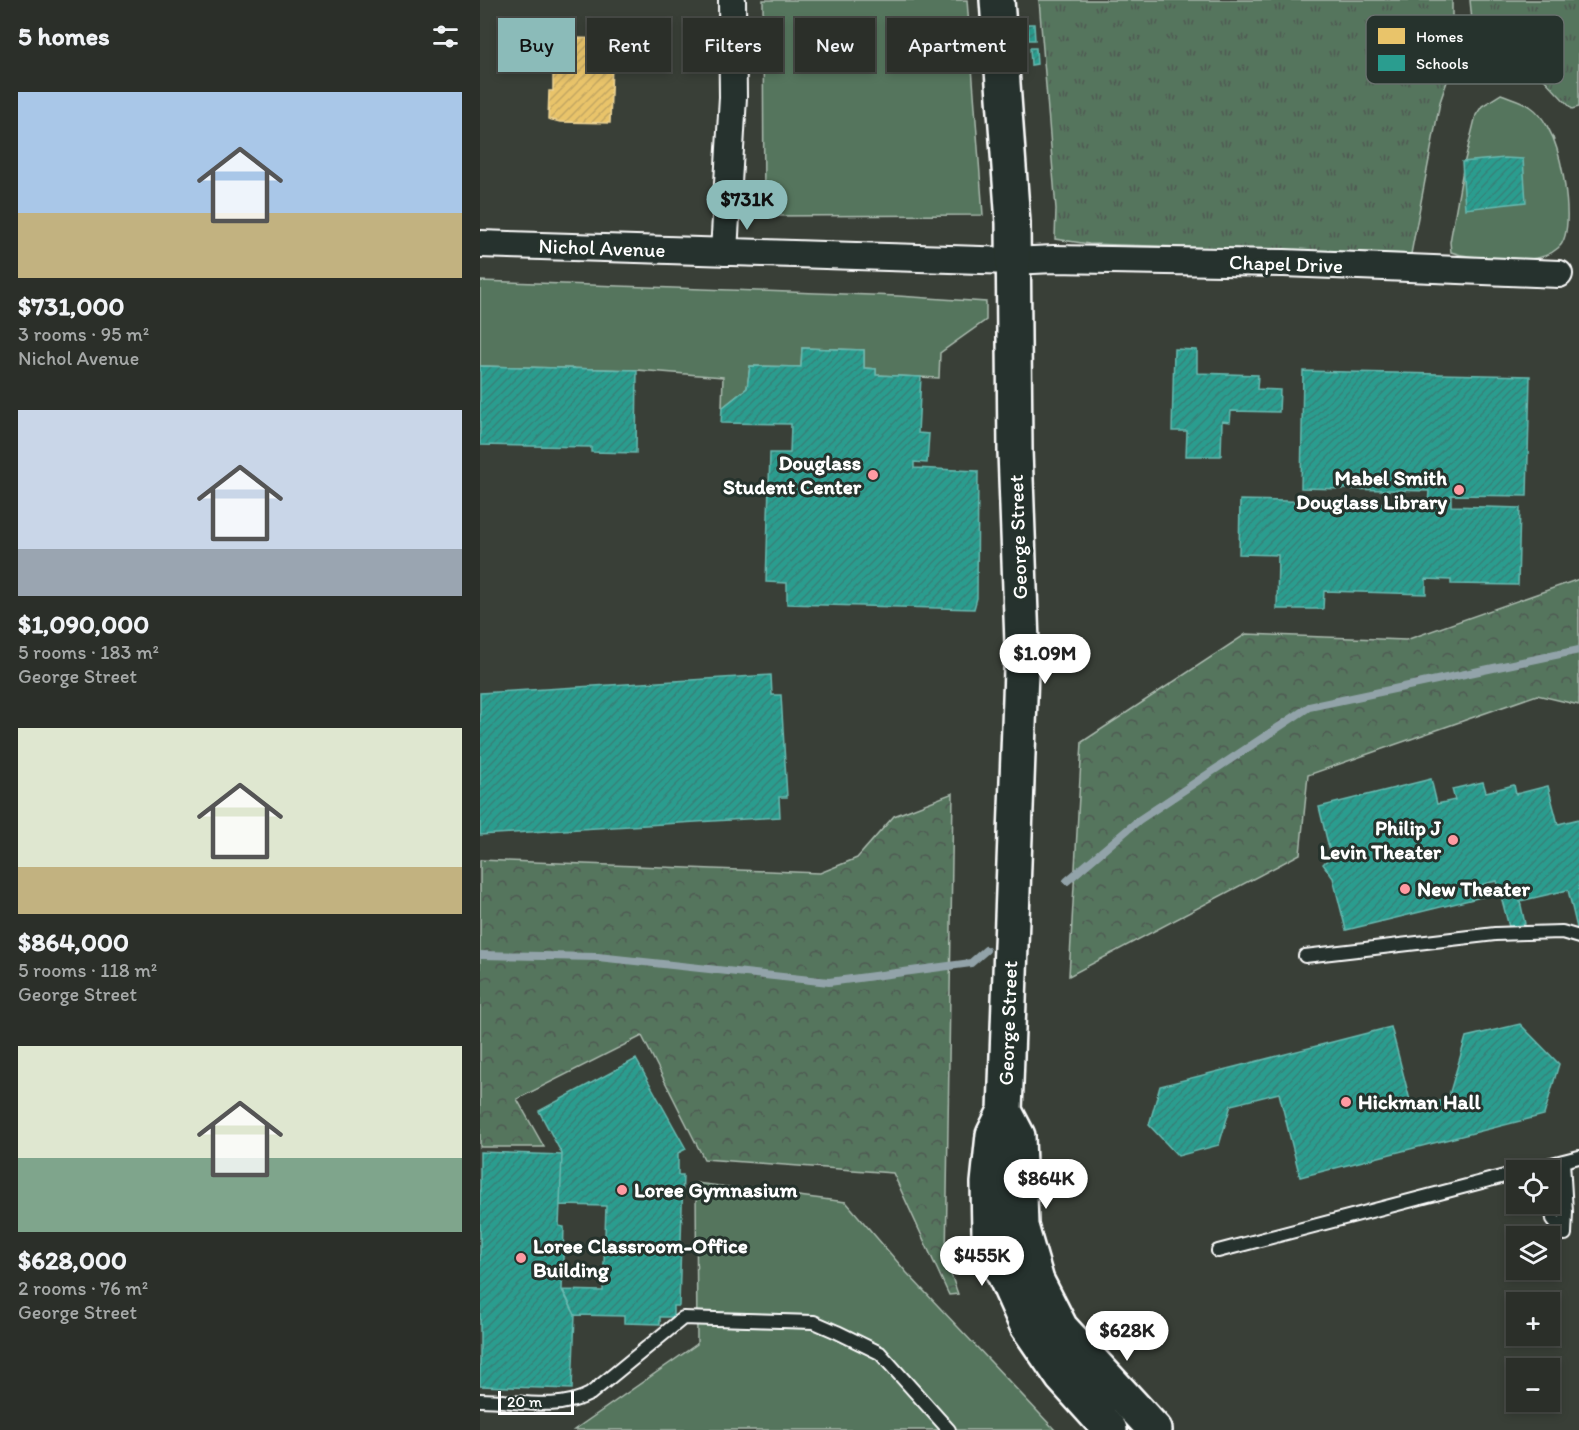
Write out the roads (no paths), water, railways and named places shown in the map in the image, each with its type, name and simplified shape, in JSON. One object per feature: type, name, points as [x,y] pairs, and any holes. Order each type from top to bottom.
[{"type":"street","points":[[724,252],[733,97],[732,0]]},
{"type":"street","name":"George Street","points":[[997,0],[1013,223],[1015,451],[1022,643],[1005,1111],[993,1135],[988,1183],[989,1233],[1002,1270],[1027,1326],[1062,1377],[1110,1430]]},
{"type":"street","name":"Nichol Avenue","points":[[480,244],[1012,261]]},
{"type":"street","name":"Chapel Drive","points":[[1012,261],[1054,259],[1261,263],[1559,274]]},
{"type":"street","name":"George Street","points":[[1005,1111],[1018,1136],[1021,1226],[1037,1281],[1061,1328],[1155,1430]]},
{"type":"lane","points":[[1305,956],[1495,934],[1562,932],[1579,937]]},
{"type":"lane","points":[[1560,1162],[1579,1157]]},
{"type":"lane","points":[[1552,1214],[1553,1219],[1565,1234],[1563,1161]]},
{"type":"lane","points":[[1218,1251],[1506,1176]]},
{"type":"lane","points":[[480,1400],[542,1404],[576,1402],[590,1394],[683,1318],[786,1320],[814,1322],[880,1353],[949,1430]]},
{"type":"waterway","points":[[1067,881],[1139,820],[1309,707],[1579,650]]},
{"type":"waterway","points":[[480,955],[598,957],[829,982],[971,963],[986,950]]},
{"type":"place","name":"Douglass Student Center","points":[[873,475]]},
{"type":"place","name":"Mabel Smith Douglass Library","points":[[1459,490]]},
{"type":"place","name":"Philip J Levin Theater","points":[[1453,840]]},
{"type":"place","name":"New Theater","points":[[1405,889]]},
{"type":"place","name":"Hickman Hall","points":[[1346,1102]]},
{"type":"place","name":"Loree Gymnasium","points":[[622,1190]]},
{"type":"place","name":"Loree Classroom-Office Building","points":[[521,1258]]}]
